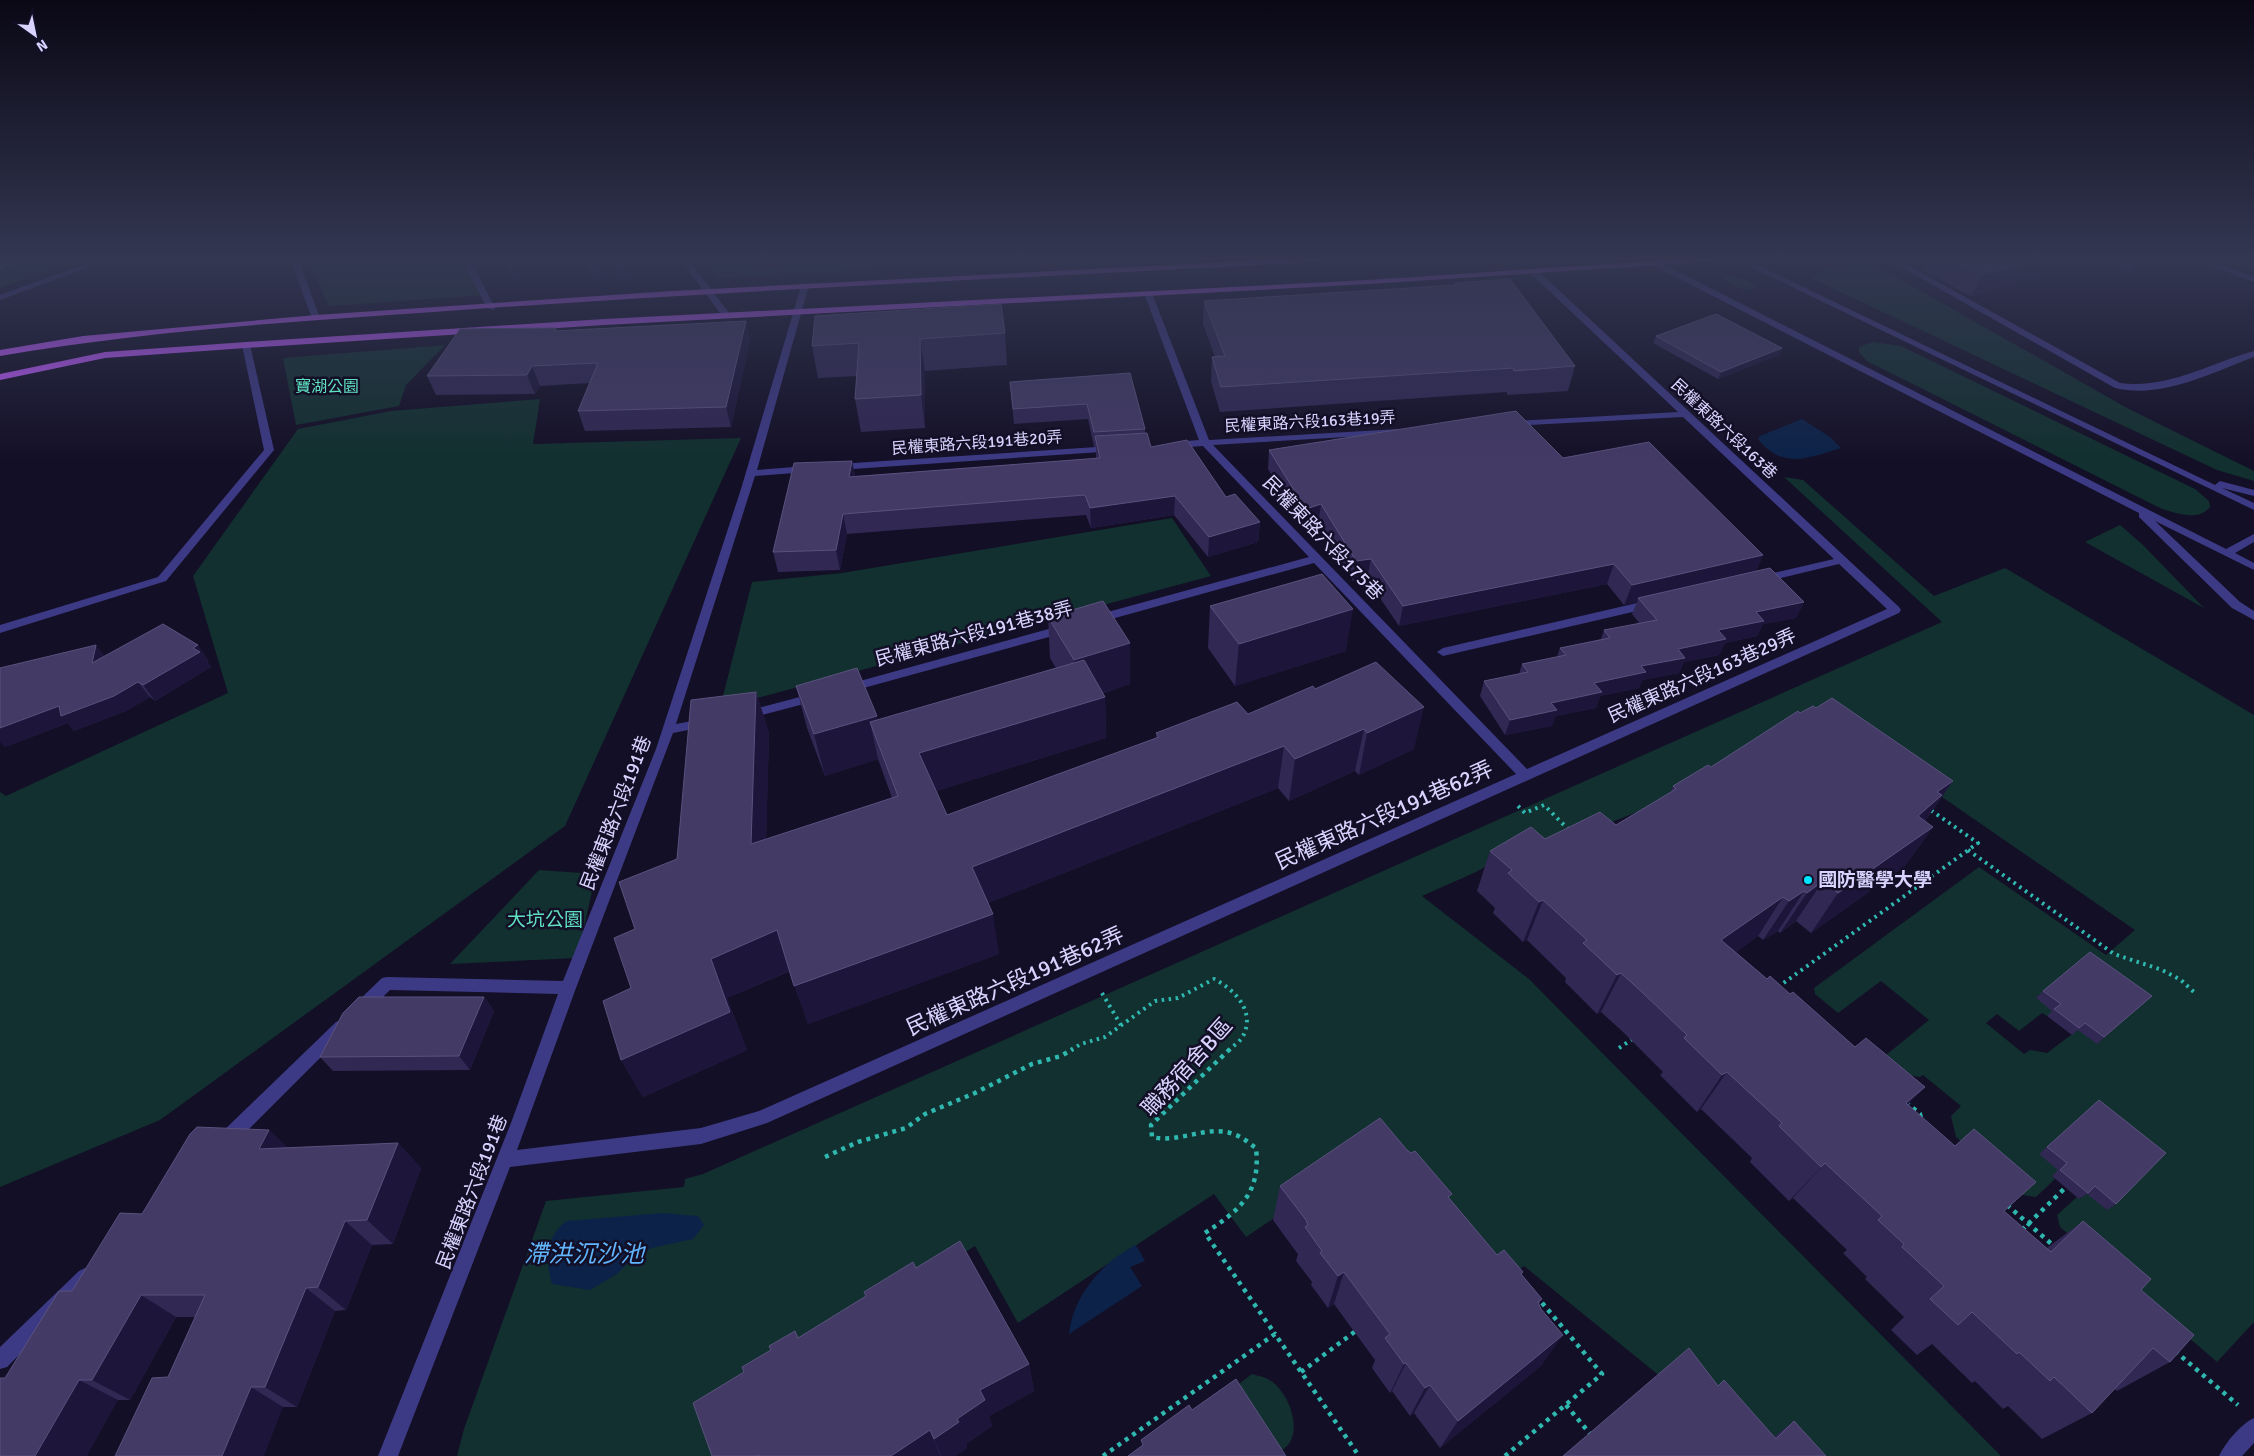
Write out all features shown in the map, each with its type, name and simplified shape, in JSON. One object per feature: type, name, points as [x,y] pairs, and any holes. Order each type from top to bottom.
[{"type":"main road","points":[[0,353],[83,339],[217,327]]},
{"type":"main road","points":[[0,377],[105,355],[535,327]]},
{"type":"street","name":"民權東路六段191巷","points":[[388,1456],[519,1123],[568,988],[668,730],[750,473],[793,327]]},
{"type":"street","name":"民權東路六段175巷","points":[[1161,327],[1205,443],[1525,776]]},
{"type":"street","name":"民權東路六段163巷","points":[[1593,327],[1895,610]]},
{"type":"street","points":[[1784,327],[2254,567]]},
{"type":"street","points":[[1880,327],[2254,507]]},
{"type":"street","points":[[2012,327],[2118,386],[2135,390],[2153,388],[2254,354]]},
{"type":"street","points":[[0,629],[162,579],[268,450],[246,345]]},
{"type":"street","points":[[1501,425],[1686,414]]},
{"type":"street","name":"民權東路六段163巷19弄","points":[[1205,443],[1402,431]]},
{"type":"street","points":[[1166,446],[1205,443]]},
{"type":"street","name":"民權東路六段191巷20弄","points":[[750,473],[1126,448]]},
{"type":"street","points":[[2186,474],[2254,493]]},
{"type":"street","points":[[2132,505],[2236,605],[2254,616]]},
{"type":"street","points":[[2227,553],[2254,537]]},
{"type":"street","name":"民權東路六段191巷38弄","points":[[738,716],[828,694],[1316,559]]},
{"type":"street","points":[[1745,583],[1842,560]]},
{"type":"street","points":[[1443,652],[1657,603]]},
{"type":"street","name":"民權東路六段163巷29弄","points":[[1525,776],[1895,610]]},
{"type":"street","points":[[668,730],[719,720]]},
{"type":"street","name":"民權東路六段191巷62弄","points":[[503,1160],[701,1136],[752,1120],[1525,776]]},
{"type":"street","points":[[211,1154],[387,982],[568,988]]},
{"type":"street","points":[[0,1360],[99,1264]]},
{"type":"street","points":[[2229,1456],[2254,1428]]},
{"type":"path","points":[[1525,813],[1544,805],[1571,832]]},
{"type":"path","points":[[1782,995],[1775,989],[1978,843],[1923,805]]},
{"type":"path","points":[[1968,850],[2114,954],[2162,970],[2181,980],[2196,993]]},
{"type":"path","points":[[1088,971],[1122,1027]]},
{"type":"path","name":"職務宿舍B區","points":[[825,1157],[858,1142],[906,1128],[925,1114],[975,1093],[1032,1064],[1061,1056],[1081,1044],[1106,1037],[1155,1001],[1178,998],[1214,979],[1227,984],[1237,995],[1246,1010],[1248,1023],[1243,1037],[1151,1125],[1152,1137],[1159,1140],[1196,1133],[1233,1133],[1256,1148],[1260,1166],[1251,1194],[1231,1216],[1205,1233],[1359,1456]]},
{"type":"path","points":[[1620,1048],[1635,1037]]},
{"type":"path","points":[[1898,1095],[1920,1114],[1922,1123]]},
{"type":"path","points":[[2014,1237],[2066,1188]]},
{"type":"path","points":[[2006,1204],[2058,1249]]},
{"type":"path","points":[[1505,1456],[1602,1374],[1532,1292]]},
{"type":"path","points":[[1301,1372],[1360,1327]]},
{"type":"path","points":[[1103,1456],[1275,1334]]},
{"type":"path","points":[[2168,1344],[2240,1407]]},
{"type":"path","points":[[1566,1405],[1597,1441]]},
{"type":"green space","points":[[1915,327],[1984,327],[2127,408],[2254,471],[2254,481],[2217,470]]},
{"type":"green space","points":[[1873,342],[1901,346],[2195,489],[2209,501],[2210,507],[2205,512],[2193,515],[2179,514],[2160,508],[1867,361],[1859,352],[1859,347]]},
{"type":"green space","name":"寶湖公園","points":[[445,345],[406,385],[399,406],[296,425],[283,358]]},
{"type":"green space","points":[[540,399],[533,444],[741,438],[565,826],[160,1120],[0,1187],[0,792],[6,796],[228,693],[193,576],[298,429],[391,411]]},
{"type":"green space","points":[[1784,477],[1803,480],[1934,596],[2005,568],[2254,715],[2254,1322],[2217,1362],[2060,1227],[2057,1215],[2077,1197],[2080,1199],[2087,1192],[2107,1210],[2157,1159],[2091,1107],[2040,1154],[2060,1169],[2052,1176],[2055,1179],[2036,1197],[2023,1195],[1956,1137],[1951,1116],[1961,1106],[1923,1075],[1920,1077],[1909,1075],[1886,1055],[1929,1020],[1881,981],[1838,1013],[1815,994],[1814,988],[1979,867],[2106,955],[2135,930],[1868,746],[1810,719],[1806,727],[1653,806],[1531,853],[1506,855],[1476,872],[1422,896],[1529,979],[2001,1456],[1767,1456],[1760,1448],[1753,1454],[1754,1456],[1735,1456],[1694,1409],[1688,1414],[1664,1387],[1667,1385],[1661,1377],[1524,1266],[1501,1283],[1488,1267],[1472,1279],[1433,1231],[1440,1226],[1402,1186],[1398,1189],[1395,1185],[1393,1186],[1369,1154],[1246,1237],[1214,1194],[1018,1323],[975,1246],[708,1410],[724,1456],[457,1456],[464,1429],[546,1201],[684,1187],[685,1179],[703,1174],[1942,622]],"holes":[[[2083,959],[2143,1003],[2097,1044],[2079,1029],[2047,1053],[2030,1050],[2024,1054],[1986,1023],[1997,1014],[2019,1031],[2042,1013],[2047,1016],[2055,1011],[2036,998]]]},
{"type":"green space","points":[[1172,518],[1211,576],[735,704],[722,700],[752,582],[842,573]]},
{"type":"green space","points":[[2120,525],[2142,544],[2204,608],[2085,542]]},
{"type":"green space","name":"大坑公園","points":[[539,870],[596,874],[577,958],[450,964]]},
{"type":"green space","points":[[1252,1374],[1267,1378],[1277,1386],[1283,1393],[1291,1411],[1294,1430],[1292,1439],[1287,1446],[1274,1456],[1223,1396]]},
{"type":"water","points":[[1802,419],[1830,437],[1841,448],[1807,458],[1786,458],[1776,455],[1767,449],[1758,439],[1760,436]]},
{"type":"water","name":"滯洪沉沙池","points":[[662,1213],[698,1216],[704,1225],[693,1239],[652,1248],[635,1256],[617,1274],[590,1290],[552,1284],[548,1266],[548,1250],[554,1235],[566,1221]]},
{"type":"water","points":[[1136,1245],[1145,1261],[1130,1267],[1142,1286],[1069,1334],[1076,1306],[1091,1282],[1112,1261]]},
{"type":"building","points":[[632,327],[745,327],[726,407],[578,411],[598,363],[532,366],[527,375],[427,376],[460,329],[556,328],[554,331]]},
{"type":"building","points":[[814,327],[1004,327],[1005,333],[920,339],[921,395],[855,399],[859,343],[812,346]]},
{"type":"building","points":[[1214,327],[1546,327],[1575,366],[1514,371],[1513,368],[1221,387],[1212,357],[1225,356]]},
{"type":"building","points":[[1681,327],[1741,327],[1782,348],[1721,372],[1656,336]]},
{"type":"building","points":[[1130,373],[1145,429],[1094,432],[1087,404],[1013,409],[1010,382]]},
{"type":"building","points":[[1516,411],[1563,458],[1649,442],[1763,555],[1632,585],[1614,564],[1403,606],[1371,559],[1356,561],[1321,504],[1306,509],[1269,450]]},
{"type":"building","points":[[1147,433],[1151,447],[1187,440],[1226,497],[1235,494],[1260,522],[1209,537],[1175,496],[1090,508],[1085,495],[843,514],[836,550],[773,552],[794,463],[852,461],[849,477],[1100,458],[1095,436]]},
{"type":"building","points":[[1770,568],[1804,602],[1756,612],[1764,621],[1718,630],[1726,639],[1678,649],[1685,658],[1641,666],[1646,672],[1594,683],[1602,692],[1551,703],[1557,710],[1510,720],[1484,681],[1528,672],[1522,664],[1566,655],[1560,648],[1610,638],[1604,630],[1657,620],[1638,598]]},
{"type":"building","points":[[1322,574],[1353,609],[1239,644],[1210,606]]},
{"type":"building","points":[[1103,601],[1130,643],[1074,660],[1048,617]]},
{"type":"building","points":[[163,624],[198,645],[193,648],[200,652],[143,685],[138,682],[114,696],[61,716],[59,706],[0,728],[0,668],[96,645],[92,663]]},
{"type":"building","points":[[1084,660],[1105,697],[919,753],[947,815],[1159,737],[1156,733],[1237,702],[1248,714],[1313,686],[1315,689],[1376,662],[1424,707],[1367,733],[1364,729],[1295,759],[1284,746],[972,867],[993,914],[794,986],[777,930],[711,959],[730,1012],[621,1060],[603,1001],[631,988],[614,938],[635,929],[619,882],[677,859],[691,700],[756,692],[751,844],[898,796],[870,722]]},
{"type":"building","points":[[857,668],[877,716],[814,734],[796,686]]},
{"type":"building","points":[[1832,698],[1953,781],[1937,792],[1942,795],[1918,816],[1933,827],[1838,893],[1823,881],[1807,893],[1804,891],[1789,901],[1783,897],[1721,940],[1767,979],[1770,976],[1790,994],[1793,992],[1855,1047],[1866,1038],[1925,1087],[1906,1103],[1955,1146],[1974,1129],[2036,1182],[2004,1211],[2051,1252],[2083,1221],[2151,1279],[2141,1290],[2194,1335],[2170,1362],[2153,1348],[2092,1413],[2054,1377],[2050,1381],[2019,1352],[2017,1354],[1972,1312],[1958,1325],[1930,1299],[1944,1286],[1902,1247],[1904,1244],[1878,1220],[1882,1216],[1825,1163],[1821,1167],[1779,1126],[1782,1123],[1727,1072],[1722,1075],[1684,1038],[1687,1035],[1621,973],[1617,975],[1583,943],[1587,940],[1543,900],[1539,902],[1508,873],[1512,870],[1490,851],[1531,827],[1545,839],[1600,812],[1616,825],[1676,789],[1673,786],[1708,765],[1711,767],[1798,711],[1800,713],[1813,706],[1816,708]]},
{"type":"building","points":[[2090,952],[2152,996],[2104,1037],[2085,1023],[2079,1028],[2054,1009],[2061,1004],[2043,991]]},
{"type":"building","points":[[359,997],[484,997],[459,1056],[320,1057],[343,1013]]},
{"type":"building","points":[[2099,1100],[2166,1153],[2116,1204],[2095,1186],[2088,1193],[2060,1170],[2067,1163],[2047,1147]]},
{"type":"building","points":[[1380,1118],[1407,1150],[1411,1153],[1415,1151],[1452,1194],[1448,1197],[1497,1255],[1504,1250],[1523,1272],[1521,1274],[1542,1299],[1538,1302],[1541,1309],[1563,1335],[1458,1421],[1430,1385],[1425,1388],[1406,1363],[1404,1364],[1385,1338],[1390,1334],[1344,1272],[1338,1276],[1320,1253],[1322,1251],[1305,1227],[1308,1225],[1306,1220],[1280,1186]]},
{"type":"building","points":[[197,1127],[269,1130],[259,1149],[398,1143],[367,1220],[345,1221],[318,1287],[306,1288],[265,1387],[251,1387],[222,1456],[115,1456],[152,1378],[168,1377],[205,1295],[141,1295],[92,1380],[79,1380],[35,1456],[0,1456],[0,1378],[5,1378],[59,1291],[72,1291],[120,1213],[142,1214],[190,1134]]},
{"type":"building","points":[[960,1241],[1029,1364],[980,1390],[985,1400],[957,1419],[959,1422],[934,1439],[930,1430],[891,1456],[712,1456],[693,1403],[744,1372],[742,1367],[771,1350],[769,1346],[795,1331],[798,1338],[866,1296],[864,1292],[913,1262],[916,1268]]},
{"type":"building","points":[[1689,1348],[1718,1386],[1724,1380],[1776,1439],[1794,1421],[1826,1456],[1563,1456]]},
{"type":"building","points":[[1236,1379],[1286,1456],[1128,1456],[1143,1445],[1141,1440],[1189,1405],[1192,1410]]},
{"type":"place","name":"國防醫學大學","points":[[1808,880]]}]
